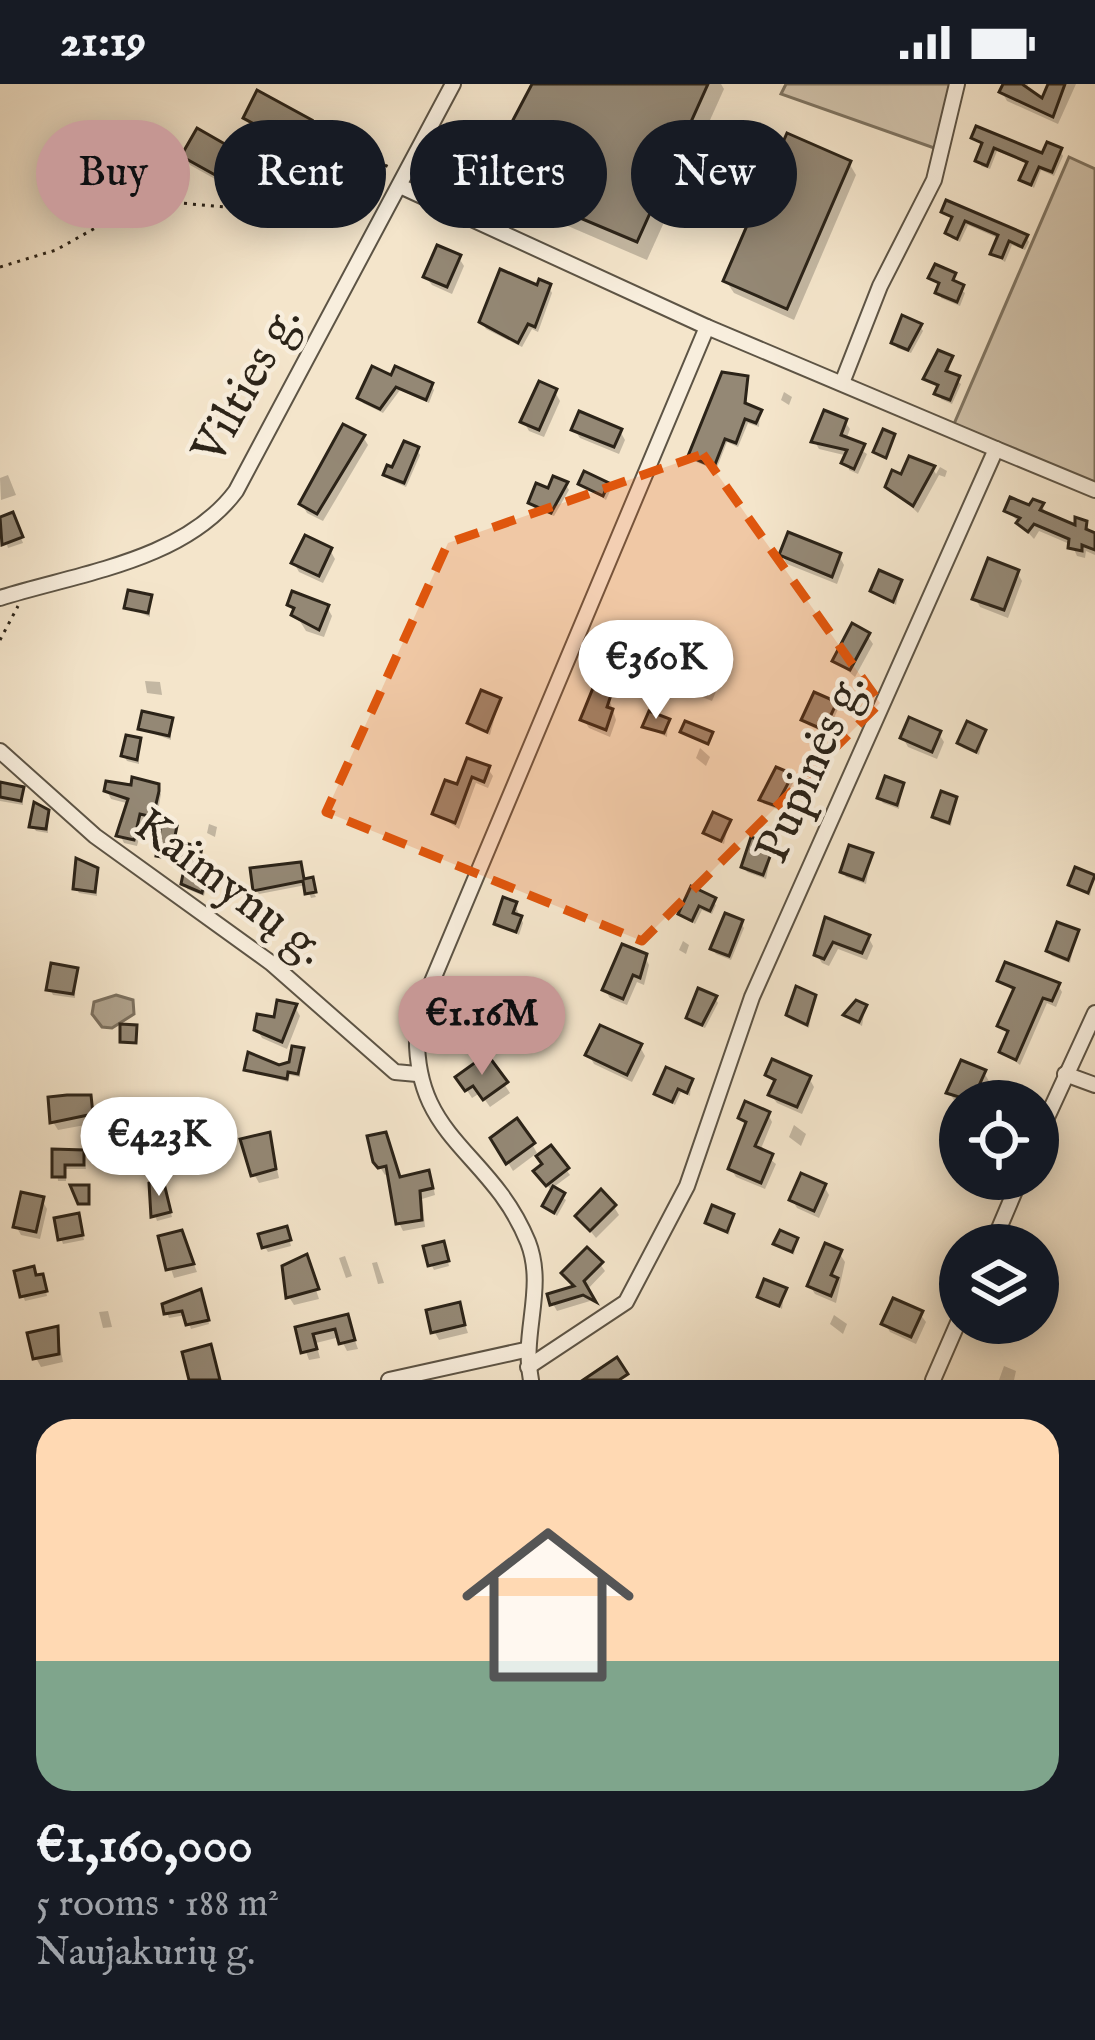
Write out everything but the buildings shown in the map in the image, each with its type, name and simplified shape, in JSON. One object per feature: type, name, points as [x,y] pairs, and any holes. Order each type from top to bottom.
[{"type":"street","name":"Vilties g.","points":[[0,598],[147,553],[216,515],[236,491],[453,84]]},
{"type":"street","points":[[842,383],[880,286],[934,180],[957,84]]},
{"type":"street","points":[[403,181],[707,327],[1095,490]]},
{"type":"street","points":[[530,1374],[525,1351],[535,1278],[529,1245],[514,1217],[426,1101],[417,1075],[418,1015],[707,327]]},
{"type":"street","name":"Pupinės g.","points":[[530,1374],[626,1302],[687,1186],[752,997],[996,449]]},
{"type":"street","name":"Kaimynų g.","points":[[0,751],[95,836],[271,963],[395,1072],[417,1075]]},
{"type":"street","points":[[1059,1088],[1095,1012]]},
{"type":"street","points":[[1065,1074],[1095,1085]]},
{"type":"street","points":[[933,1380],[949,1344]]},
{"type":"street","points":[[389,1380],[525,1351]]},
{"type":"path","points":[[0,267],[56,250],[131,208],[169,202],[270,211],[329,189],[372,159],[403,181]]},
{"type":"path","points":[[0,640],[28,589]]},
{"type":"highlighted area","points":[[703,454],[880,703],[642,941],[326,812],[448,543]]},
{"type":"shaded area","points":[[786,84],[951,84],[937,149],[781,94]]},
{"type":"shaded area","points":[[1069,157],[1095,169],[1095,483],[954,424]]},
{"type":"shaded area","points":[[116,995],[133,1000],[134,1014],[112,1028],[102,1027],[92,1014],[94,1002]]}]
